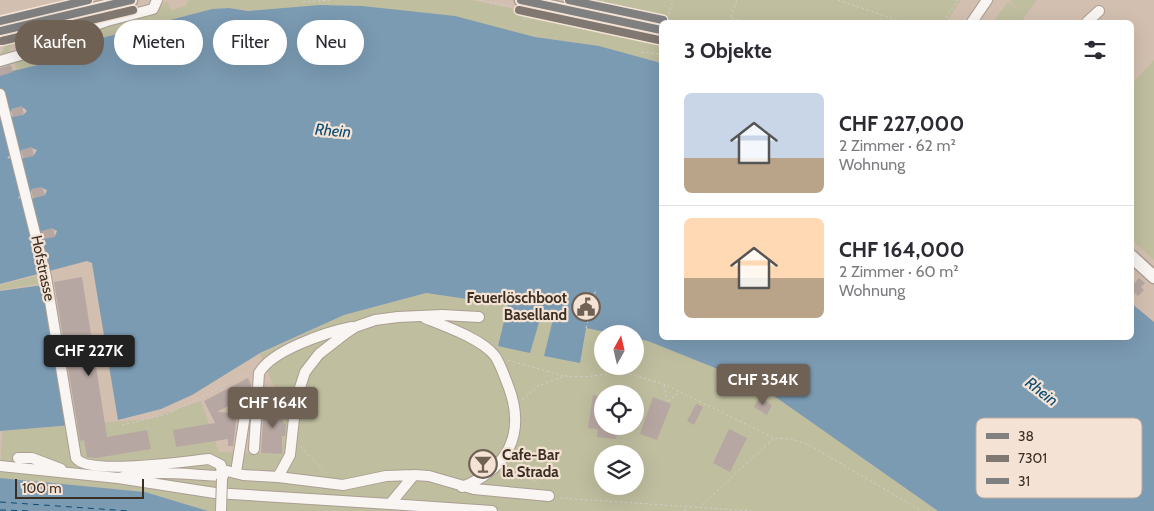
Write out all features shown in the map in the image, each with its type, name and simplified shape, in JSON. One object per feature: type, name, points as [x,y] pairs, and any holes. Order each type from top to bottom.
[{"type":"main road","points":[[0,31],[131,0]]},
{"type":"main road","points":[[521,0],[659,30]]},
{"type":"main road","points":[[1134,259],[1154,277]]},
{"type":"street","points":[[0,61],[31,52],[72,33],[107,21],[153,9],[157,0]]},
{"type":"street","points":[[973,20],[986,0]]},
{"type":"street","points":[[1089,20],[1099,11]]},
{"type":"street","name":"Hofstrasse","points":[[0,94],[46,277],[76,458],[81,463],[128,467],[210,459],[218,462],[223,475]]},
{"type":"street","points":[[422,317],[467,337],[495,356],[507,381],[516,412],[511,446],[491,472],[462,487]]},
{"type":"street","points":[[254,449],[259,373],[262,367],[272,359],[334,331],[355,327],[375,320],[422,317],[479,317]]},
{"type":"street","points":[[278,477],[288,461],[298,392],[305,372],[319,354],[355,327]]},
{"type":"street","points":[[236,472],[245,415],[258,399]]},
{"type":"street","points":[[18,458],[32,458],[66,472]]},
{"type":"street","points":[[0,466],[118,478],[215,493],[492,511]]},
{"type":"street","points":[[118,478],[132,474],[223,475],[236,472],[243,475],[343,485],[386,476],[414,475],[443,480],[462,487],[549,496]]},
{"type":"street","points":[[221,511],[223,475]]},
{"type":"street","points":[[390,504],[414,475]]},
{"type":"path","points":[[303,2],[332,0]]},
{"type":"path","points":[[666,20],[674,0]]},
{"type":"path","points":[[737,0],[731,18],[738,20]]},
{"type":"path","points":[[838,0],[897,20]]},
{"type":"path","points":[[944,20],[958,0]]},
{"type":"path","points":[[524,19],[539,18],[542,6]]},
{"type":"path","points":[[0,52],[5,43]]},
{"type":"path","points":[[641,52],[659,54]]},
{"type":"path","points":[[586,328],[596,289]]},
{"type":"path","points":[[495,356],[565,376],[584,377],[622,372],[664,384],[774,438],[792,439],[808,445],[922,511]]},
{"type":"path","points":[[122,425],[167,414],[246,372],[259,373]]},
{"type":"path","points":[[516,412],[528,393],[551,380],[565,376]]},
{"type":"path","points":[[664,384],[667,402],[680,392]]},
{"type":"path","points":[[292,438],[323,471],[343,485]]},
{"type":"path","points":[[701,506],[774,438]]},
{"type":"path","points":[[511,446],[522,468],[549,496],[576,500],[685,505],[753,511]]},
{"type":"path","points":[[685,505],[685,511]]},
{"type":"green space","points":[[188,0],[471,0],[659,40],[659,62],[599,46],[535,37],[229,8],[212,9],[170,20],[126,20],[153,12],[167,1],[171,10],[186,6]]},
{"type":"green space","points":[[559,0],[961,0],[947,20],[659,21]]},
{"type":"green space","points":[[1011,0],[1037,0],[1022,20],[994,20],[1008,2],[1024,14],[1010,2]]},
{"type":"green space","points":[[151,4],[104,21],[86,20]]},
{"type":"green space","points":[[114,23],[114,35],[104,37],[104,26]]},
{"type":"green space","points":[[15,38],[8,54],[0,55],[9,39]]},
{"type":"green space","points":[[1154,60],[1154,260],[1134,242],[1134,82]]},
{"type":"green space","points":[[16,65],[38,65],[17,70]]},
{"type":"green space","points":[[36,276],[38,284],[0,290],[0,285]]},
{"type":"green space","points":[[426,293],[508,305],[498,345],[541,312],[554,315],[545,356],[586,328],[594,330],[594,375],[644,375],[644,339],[648,340],[760,386],[938,511],[208,511],[145,492],[0,478],[2,431],[149,419],[201,401],[219,452],[282,454],[284,397],[273,384],[260,354],[344,315]]},
{"type":"water","name":"Rhein","points":[[320,5],[362,6],[455,16],[535,37],[599,46],[659,62],[659,340],[1134,340],[1134,305],[1154,322],[1154,511],[938,511],[760,386],[644,340],[644,325],[594,325],[594,330],[586,328],[580,363],[544,356],[554,315],[542,312],[530,353],[498,346],[508,305],[426,293],[344,315],[260,353],[192,395],[161,409],[118,420],[92,263],[87,261],[0,284],[0,119],[24,114],[27,111],[24,108],[0,114],[0,74],[38,65],[104,65],[104,37],[114,35],[114,65],[203,65],[203,20],[170,20],[212,9],[229,8],[248,11]],"holes":[[[32,148],[37,150],[34,155],[16,160],[7,158],[10,155]],[[42,188],[47,190],[45,195],[26,200],[18,198],[20,195]],[[53,229],[57,231],[55,236],[33,241],[28,239],[31,236]]]},
{"type":"water","points":[[15,59],[15,63],[0,67],[0,63]]},
{"type":"water","points":[[50,284],[72,425],[0,431],[0,291]]},
{"type":"water","points":[[0,478],[145,492],[208,511],[0,511]]},
{"type":"building","points":[[11,65],[13,72],[0,76],[0,68]]},
{"type":"building","points":[[22,106],[24,115],[13,117],[11,109]]},
{"type":"building","points":[[32,147],[34,156],[23,158],[21,150]]},
{"type":"building","points":[[42,187],[45,195],[33,198],[31,189]]},
{"type":"building","points":[[53,228],[55,237],[44,239],[41,231]]},
{"type":"building","points":[[82,277],[107,437],[147,430],[151,449],[96,458],[87,457],[84,440],[80,441],[54,282]]},
{"type":"building","points":[[1139,278],[1145,283],[1141,287],[1144,290],[1138,296],[1134,293],[1134,284]]},
{"type":"building","points":[[248,378],[251,385],[251,394],[217,412],[237,413],[233,446],[228,446],[228,439],[176,447],[173,430],[215,423],[204,401]]},
{"type":"building","points":[[593,395],[594,429],[588,428]]},
{"type":"building","points":[[653,397],[671,404],[657,440],[643,435],[644,423]]},
{"type":"building","points":[[759,398],[772,405],[767,415],[754,407]]},
{"type":"building","points":[[264,403],[283,404],[283,423],[286,424],[285,436],[282,436],[282,454],[261,453]]},
{"type":"building","points":[[696,404],[703,407],[694,425],[687,421]]},
{"type":"building","points":[[729,429],[747,438],[730,472],[713,463]]},
{"type":"building","points":[[597,435],[617,435],[616,439],[597,437]]},
{"type":"ferry route","points":[[0,502],[129,511]]},
{"type":"ferry route","points":[[0,510],[33,511]]},
{"type":"transit line","name":"31","points":[[0,21],[88,0]]},
{"type":"transit line","name":"38","points":[[0,31],[131,0]]},
{"type":"transit line","name":"38","points":[[521,0],[659,30]]},
{"type":"transit line","name":"31","points":[[569,0],[663,20]]},
{"type":"transit line","name":"7301","points":[[2,41],[133,10]]},
{"type":"transit line","name":"7301","points":[[519,10],[659,40]]},
{"type":"place","name":"Feuerlöschboot Baselland","points":[[586,307]]},
{"type":"place","name":"Cafe-Bar la Strada","points":[[483,464]]}]
